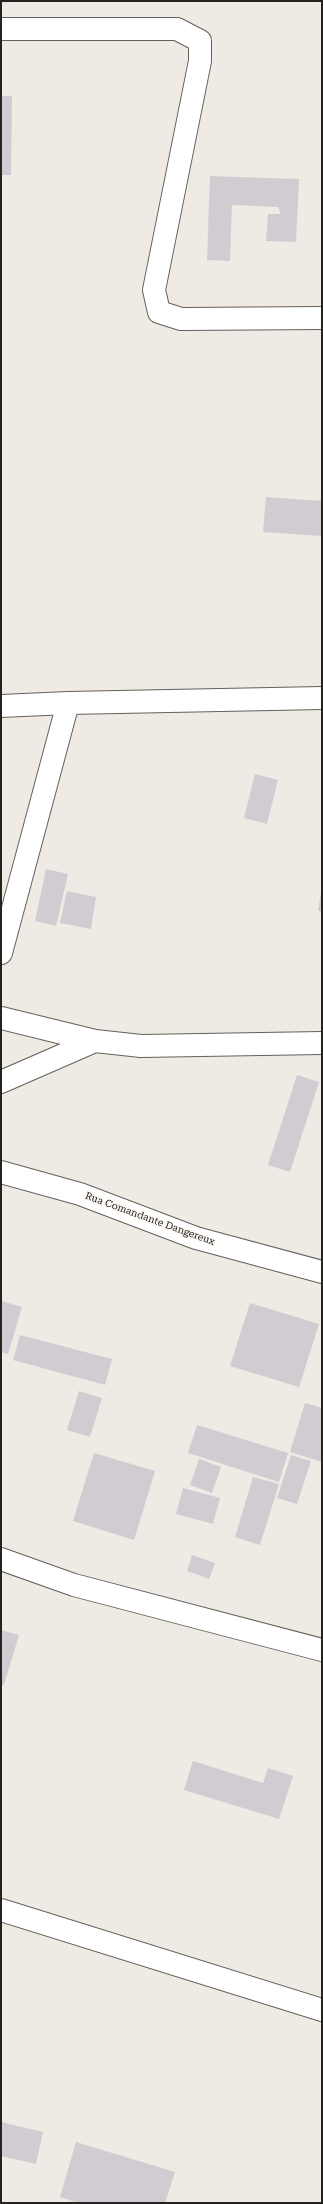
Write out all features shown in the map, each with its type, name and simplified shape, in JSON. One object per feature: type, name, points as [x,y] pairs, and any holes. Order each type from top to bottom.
[{"type":"street","points":[[1,29],[177,29],[200,41],[200,61],[154,290],[159,312],[181,320],[322,318]]},
{"type":"street","points":[[1,706],[68,702],[322,698]]},
{"type":"street","points":[[1,953],[68,702]]},
{"type":"street","points":[[1,1018],[95,1041],[141,1046],[322,1043]]},
{"type":"street","points":[[1,1082],[95,1041]]},
{"type":"street","name":"Rua Comandante Dangereux","points":[[1,1172],[80,1194],[196,1238],[322,1272]]},
{"type":"street","points":[[1,1559],[74,1585],[322,1650]]},
{"type":"street","points":[[1,1910],[322,2010]]},
{"type":"building","points":[[1,96],[12,96],[11,175],[1,175]]},
{"type":"building","points":[[210,176],[299,179],[296,242],[266,241],[268,214],[281,214],[278,207],[232,205],[230,261],[207,260]]},
{"type":"building","points":[[266,497],[322,501],[322,536],[263,532]]},
{"type":"building","points":[[255,774],[278,780],[267,824],[244,818]]},
{"type":"building","points":[[46,869],[68,874],[56,926],[35,921]]},
{"type":"building","points":[[67,891],[96,897],[91,929],[60,923]]},
{"type":"building","points":[[321,892],[322,911],[318,911]]},
{"type":"building","points":[[297,1075],[319,1082],[290,1172],[268,1165]]},
{"type":"building","points":[[1,1301],[22,1307],[8,1354],[1,1352]]},
{"type":"building","points":[[250,1303],[319,1324],[299,1387],[230,1366]]},
{"type":"building","points":[[20,1335],[112,1359],[105,1385],[13,1360]]},
{"type":"building","points":[[79,1391],[102,1398],[90,1437],[67,1430]]},
{"type":"building","points":[[305,1403],[322,1408],[322,1462],[290,1452]]},
{"type":"building","points":[[197,1425],[288,1453],[279,1482],[188,1453]]},
{"type":"building","points":[[94,1453],[155,1471],[134,1540],[73,1521]]},
{"type":"building","points":[[291,1455],[311,1461],[297,1504],[277,1498]]},
{"type":"building","points":[[199,1459],[221,1467],[212,1493],[190,1485]]},
{"type":"building","points":[[253,1477],[279,1484],[260,1545],[235,1537]]},
{"type":"building","points":[[183,1488],[220,1498],[213,1524],[176,1514]]},
{"type":"building","points":[[192,1555],[215,1563],[209,1579],[187,1571]]},
{"type":"building","points":[[1,1630],[19,1635],[4,1685],[1,1685]]},
{"type":"building","points":[[193,1761],[263,1783],[268,1768],[293,1776],[279,1819],[184,1790]]},
{"type":"building","points":[[1,2122],[43,2132],[36,2164],[1,2156]]},
{"type":"building","points":[[76,2142],[175,2172],[165,2203],[78,2203],[60,2197]]}]
